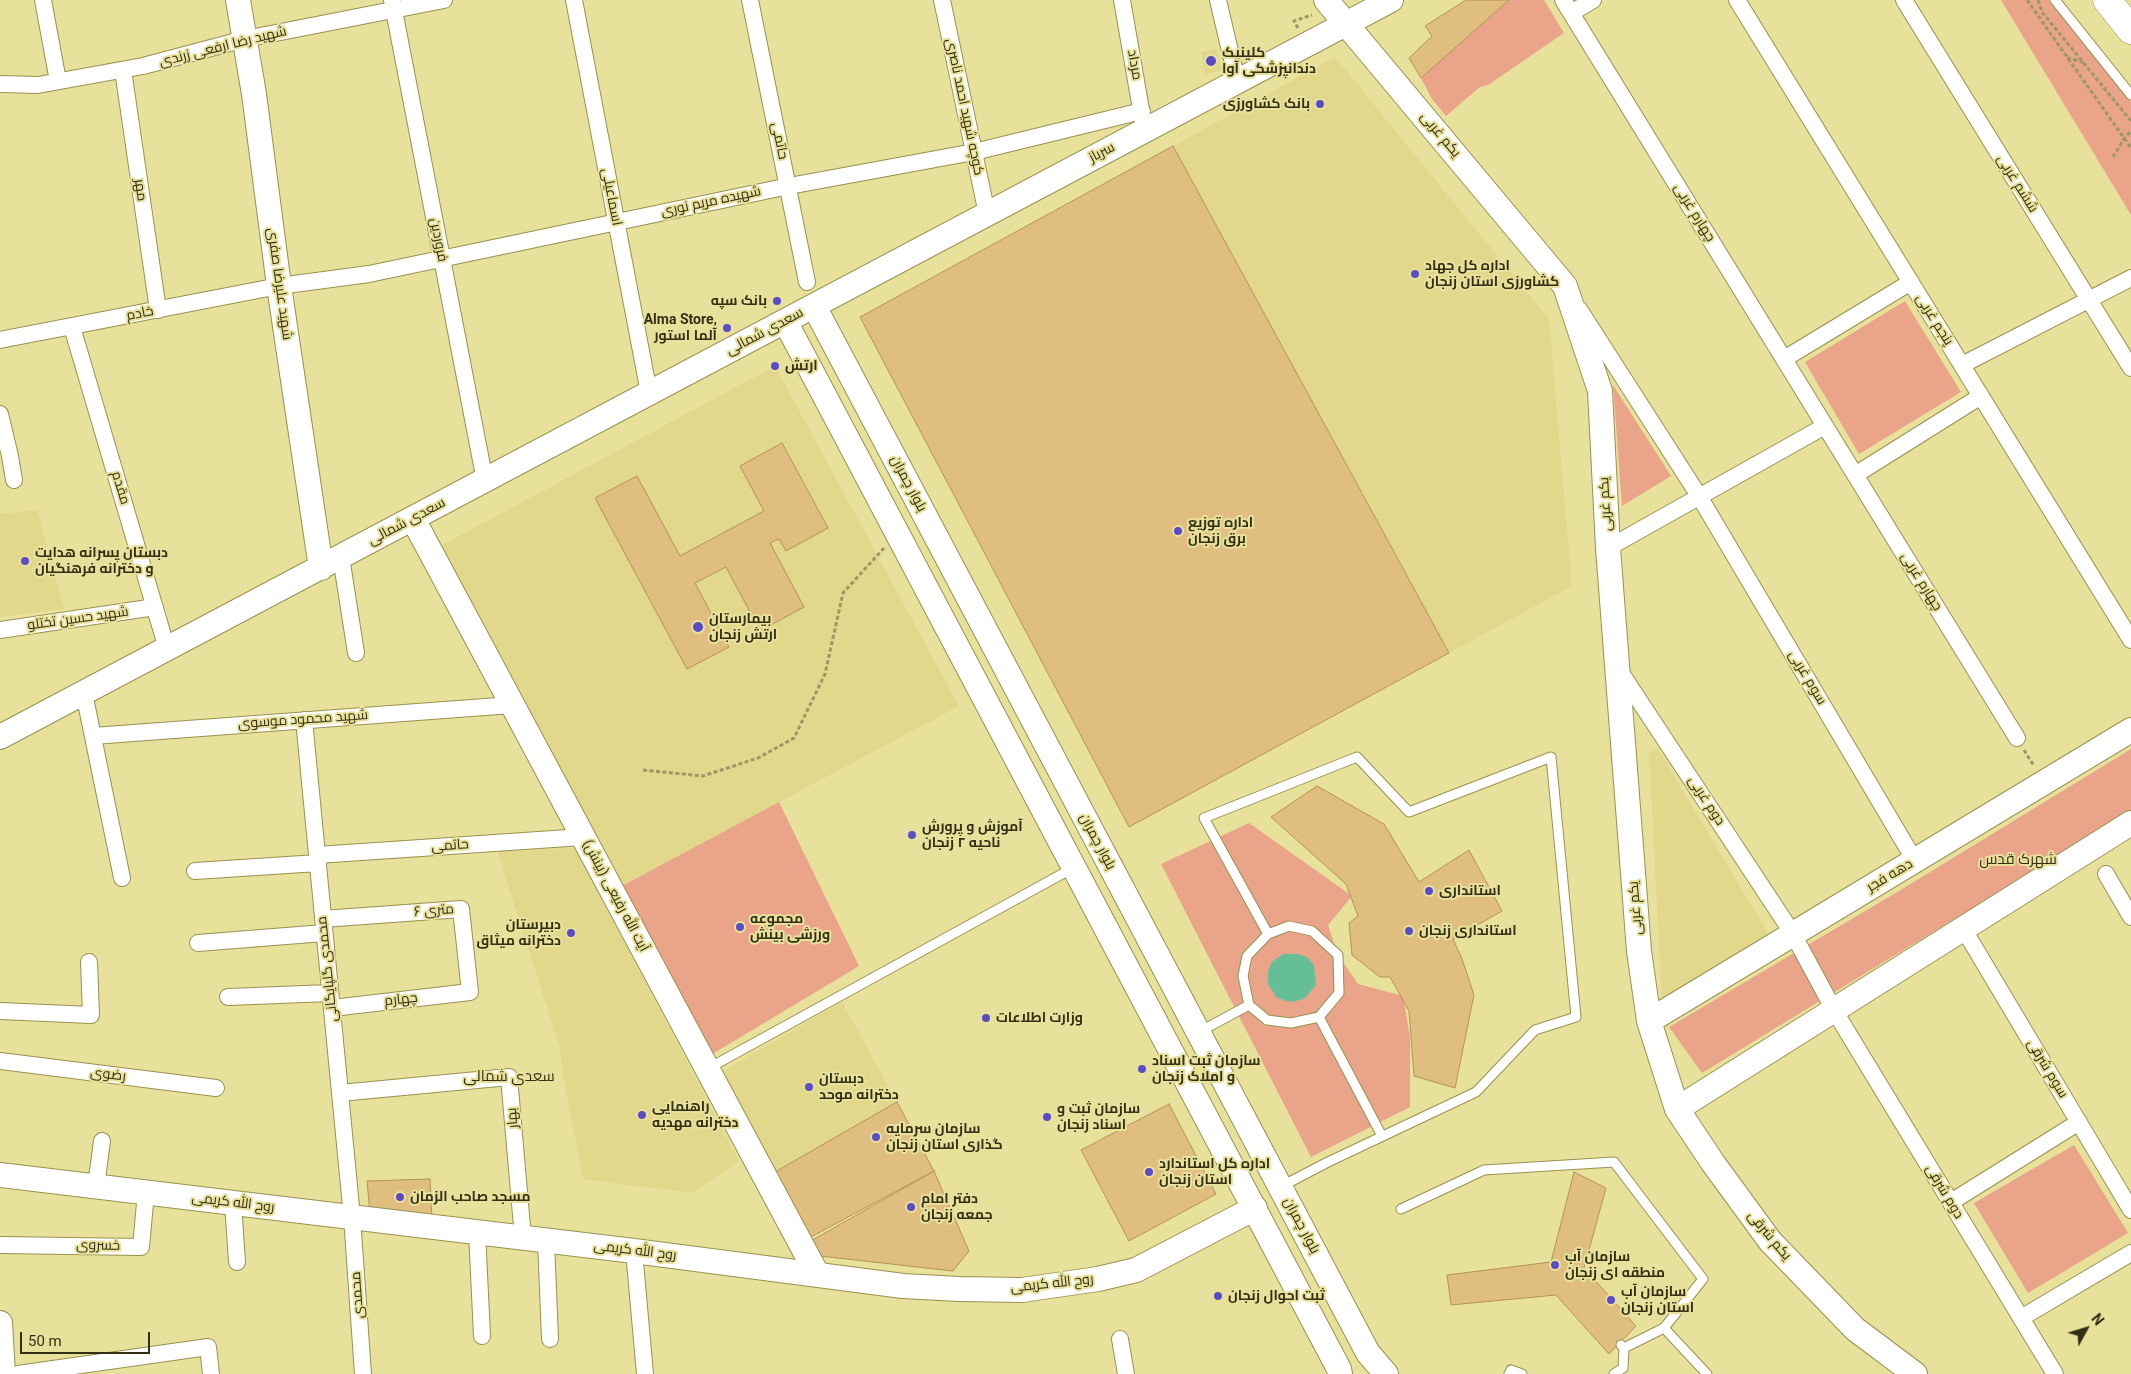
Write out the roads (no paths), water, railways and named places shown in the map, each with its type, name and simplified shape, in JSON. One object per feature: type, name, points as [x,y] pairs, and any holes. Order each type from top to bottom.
[{"type":"highway","points":[[2106,0],[2131,30]]},
{"type":"street","points":[[43,0],[58,81]]},
{"type":"street","name":"شهید علیرضا صفری","points":[[238,0],[279,286],[331,562]]},
{"type":"street","name":"شهید رضا ارفعی زرندی","points":[[0,84],[38,85],[123,70],[244,39],[393,5],[444,0]]},
{"type":"street","name":"اسماعیلی","points":[[574,0],[649,393]]},
{"type":"street","name":"حاتمی","points":[[750,0],[807,282]]},
{"type":"street","name":"کوچه شهید احمد ناصری","points":[[942,0],[987,214]]},
{"type":"street","name":"مرداد","points":[[1122,0],[1143,121]]},
{"type":"street","points":[[1218,0],[1237,81]]},
{"type":"street","name":"یکم غربی","points":[[1326,0],[1565,286],[1600,391],[1608,548],[1639,951],[1649,1021],[1664,1065]]},
{"type":"street","name":"سرباز","points":[[814,306],[987,214],[1143,121],[1237,81],[1391,0]]},
{"type":"street","points":[[1567,6],[1592,0]]},
{"type":"street","name":"پنجم غربی","points":[[1737,0],[2131,640]]},
{"type":"street","name":"ششم غربی","points":[[1904,0],[2131,368]]},
{"type":"street","name":"فروردین","points":[[393,5],[485,480]]},
{"type":"street","name":"چهارم غربی","points":[[1567,6],[2017,738]]},
{"type":"street","name":"مهر","points":[[123,70],[158,310]]},
{"type":"street","name":"شهیده مریم نوری","points":[[279,286],[369,274],[788,186],[1143,121]]},
{"type":"street","points":[[1962,365],[2088,298],[2131,278]]},
{"type":"street","points":[[1784,359],[1911,282]]},
{"type":"street","name":"خادم","points":[[0,340],[279,286]]},
{"type":"street","name":"سوم غربی","points":[[1565,286],[1698,496],[1915,861]]},
{"type":"street","name":"سعدی شمالی","points":[[2,735],[168,649],[814,306]]},
{"type":"street","name":"بلوار چمران","points":[[814,306],[1368,1353],[1381,1372]]},
{"type":"street","points":[[785,321],[1255,1208],[1340,1374]]},
{"type":"street","name":"مقدم","points":[[72,327],[168,649]]},
{"type":"street","points":[[815,376],[822,365],[828,362],[835,361],[847,368]]},
{"type":"street","points":[[1855,475],[1981,396]]},
{"type":"street","points":[[0,414],[14,480]]},
{"type":"street","points":[[1608,548],[1825,426]]},
{"type":"street","name":"آیت الله رفیعی (بینش)","points":[[413,519],[817,1274]]},
{"type":"street","points":[[331,562],[356,653]]},
{"type":"street","name":"شهید حسین تختلو","points":[[0,630],[155,607]]},
{"type":"street","name":"دوم غربی","points":[[1618,668],[1794,934],[1834,1010]]},
{"type":"street","points":[[84,693],[122,878]]},
{"type":"street","name":"شهید محمود موسوی","points":[[93,736],[512,705]]},
{"type":"street","name":"محمدی گلپایگانی","points":[[304,720],[352,1217]]},
{"type":"street","name":"دهه فجر","points":[[1649,1021],[2131,730]]},
{"type":"street","points":[[1678,1109],[2131,823]]},
{"type":"street","name":"حاتمی","points":[[195,871],[583,837]]},
{"type":"street","points":[[1074,868],[1103,852]]},
{"type":"street","points":[[2106,874],[2131,917]]},
{"type":"street","name":"۶ متری","points":[[323,926],[461,909],[470,992]]},
{"type":"street","points":[[198,943],[323,926]]},
{"type":"street","name":"سوم شرقی","points":[[1963,928],[2131,1210]]},
{"type":"street","points":[[0,1011],[91,1015],[89,962]]},
{"type":"street","name":"چهارم","points":[[228,998],[331,1000],[470,992]]},
{"type":"street","name":"دوم شرقی","points":[[1834,1010],[2055,1374]]},
{"type":"street","name":"رضوی","points":[[0,1061],[216,1088]]},
{"type":"street","name":"یکم شرقی","points":[[1664,1065],[1678,1109],[1713,1163],[1770,1241],[1855,1329],[1915,1374]]},
{"type":"street","name":"بهار","points":[[340,1093],[509,1077],[535,1239]]},
{"type":"street","points":[[1951,1202],[2079,1122]]},
{"type":"street","points":[[96,1186],[102,1141]]},
{"type":"street","name":"روح الله کریمی","points":[[0,1174],[634,1251],[903,1286],[968,1289],[1022,1290],[1098,1279],[1136,1270],[1255,1208]]},
{"type":"street","name":"خسروی","points":[[0,1245],[140,1247],[146,1192]]},
{"type":"street","points":[[233,1203],[237,1262]]},
{"type":"street","name":"محمدی","points":[[352,1217],[363,1374]]},
{"type":"street","points":[[477,1232],[482,1336]]},
{"type":"street","points":[[535,1239],[550,1339]]},
{"type":"street","points":[[634,1251],[645,1374]]},
{"type":"street","points":[[2021,1318],[2131,1253]]},
{"type":"street","points":[[0,1323],[3,1374]]},
{"type":"street","points":[[1120,1339],[1126,1374]]},
{"type":"street","points":[[18,1374],[208,1348],[212,1374]]},
{"type":"lane","points":[[2055,0],[2131,95]]},
{"type":"lane","points":[[1268,934],[1204,818],[1357,757],[1409,812],[1551,758],[1576,1017],[1535,1030],[1476,1092],[1280,1187]]},
{"type":"lane","points":[[707,1069],[1074,868]]},
{"type":"lane","points":[[1289,926],[1312,930],[1338,955],[1339,993],[1319,1017],[1291,1023],[1267,1020],[1249,1005],[1243,976],[1247,956],[1268,934],[1289,926]]},
{"type":"lane","points":[[1198,1032],[1249,1005]]},
{"type":"lane","points":[[1319,1017],[1382,1136]]},
{"type":"lane","points":[[1401,1209],[1484,1170],[1614,1162],[1703,1279],[1664,1328],[1623,1346],[1623,1368],[1614,1374]]},
{"type":"lane","points":[[1664,1328],[1707,1374]]},
{"type":"lane","points":[[1509,1374],[1511,1370],[1522,1374]]},
{"type":"place","name":"کلینیک دندانپزشکی آوا","points":[[1211,61]]},
{"type":"place","name":"بانک کشاورزی","points":[[1320,104]]},
{"type":"place","name":"اداره کل جهاد کشاورزی استان زنجان","points":[[1415,274]]},
{"type":"place","name":"بانک سپه","points":[[777,301]]},
{"type":"place","name":"Alma Store, آلما استور","points":[[727,328]]},
{"type":"place","name":"ارتش","points":[[775,366]]},
{"type":"place","name":"اداره توزیع برق زنجان","points":[[1178,531]]},
{"type":"place","name":"دبستان پسرانه هدایت و دخترانه فرهنگیان","points":[[25,561]]},
{"type":"place","name":"بیمارستان ارتش زنجان","points":[[698,627]]},
{"type":"place","name":"آموزش و پرورش ناحیه ۲ زنجان","points":[[912,835]]},
{"type":"place","name":"استانداری","points":[[1429,891]]},
{"type":"place","name":"مجموعه ورزشی بینش","points":[[740,927]]},
{"type":"place","name":"استانداری زنجان","points":[[1409,931]]},
{"type":"place","name":"دبیرستان دخترانه میثاق","points":[[571,933]]},
{"type":"place","name":"وزارت اطلاعات","points":[[986,1018]]},
{"type":"place","name":"سازمان ثبت اسناد و املاک زنجان","points":[[1142,1069]]},
{"type":"place","name":"دبستان دخترانه موحد","points":[[809,1087]]},
{"type":"place","name":"راهنمایی دخترانه مهدیه","points":[[642,1115]]},
{"type":"place","name":"سازمان ثبت و اسناد زنجان","points":[[1047,1117]]},
{"type":"place","name":"سازمان سرمایه گذاری استان زنجان","points":[[876,1137]]},
{"type":"place","name":"اداره کل استاندارد استان زنجان","points":[[1149,1172]]},
{"type":"place","name":"مسجد صاحب الزمان","points":[[400,1197]]},
{"type":"place","name":"دفتر امام جمعه زنجان","points":[[911,1207]]},
{"type":"place","name":"سازمان آب منطقه ای زنجان","points":[[1555,1265]]},
{"type":"place","name":"ثبت احوال زنجان","points":[[1218,1296]]},
{"type":"place","name":"سازمان آب استان زنجان","points":[[1611,1300]]},
{"type":"district","name":"شهرک قدس","points":[[2018,860]]},
{"type":"district","name":"سعدی شمالی","points":[[509,1077]]}]
